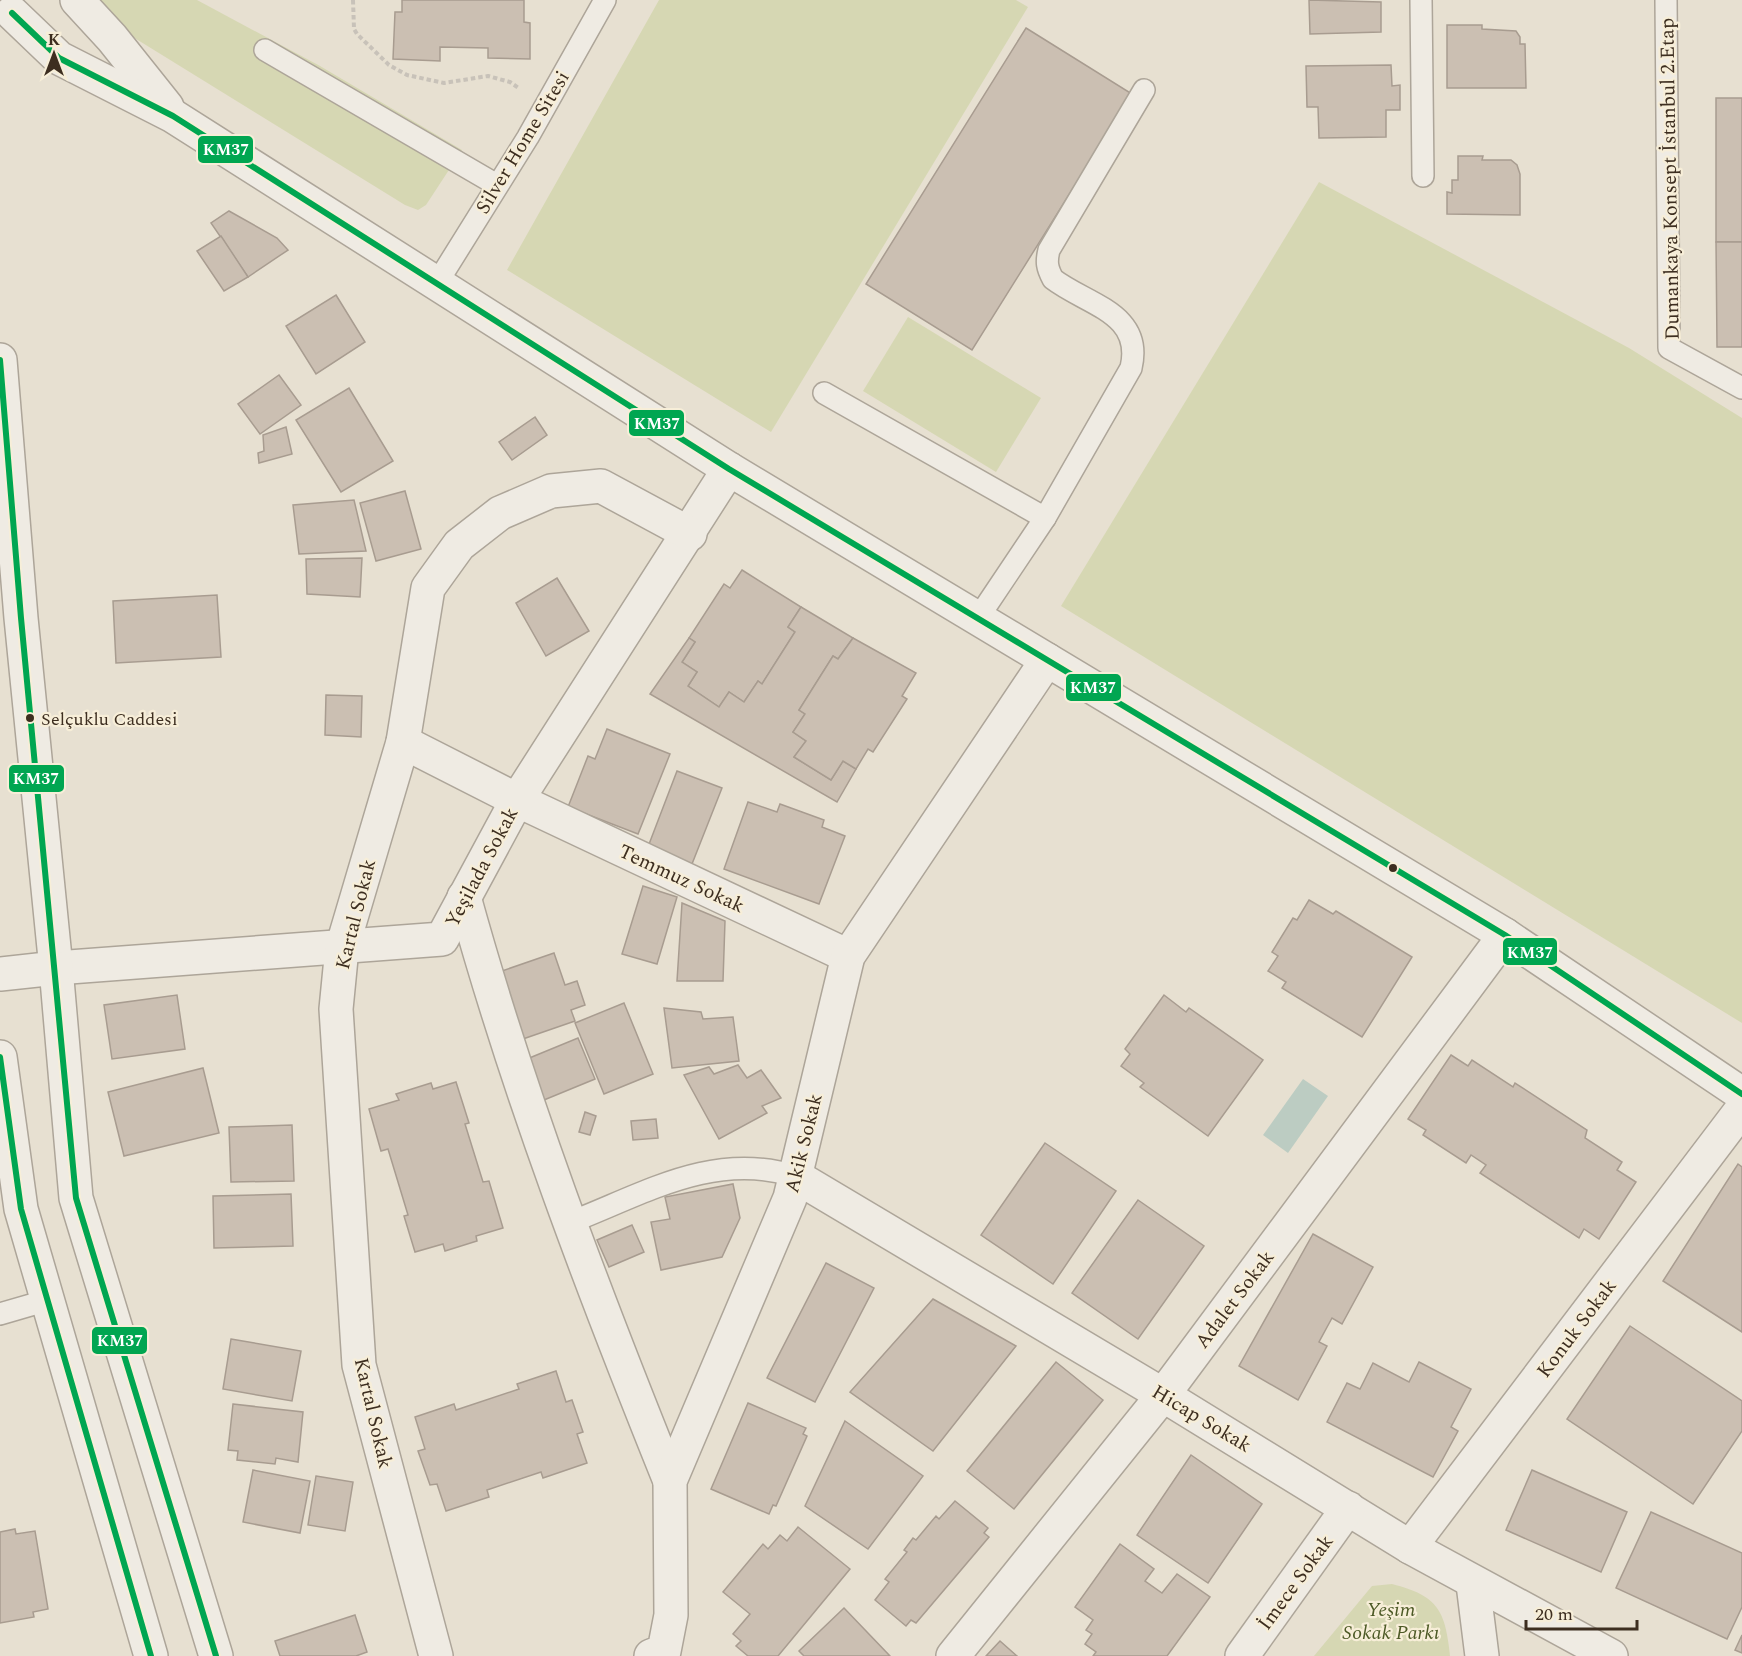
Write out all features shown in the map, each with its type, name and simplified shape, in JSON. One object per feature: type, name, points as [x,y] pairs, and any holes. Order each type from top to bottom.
[{"type":"street","points":[[77,0],[112,38],[173,116]]},
{"type":"street","points":[[12,12],[59,58],[173,116],[729,469],[1505,935],[1742,1094]]},
{"type":"street","points":[[0,360],[21,618],[56,968],[76,1198],[216,1656]]},
{"type":"street","name":"Yeşilada Sokak","points":[[56,968],[442,939],[517,800],[690,534],[729,469]]},
{"type":"street","name":"Kartal Sokak","points":[[436,1656],[359,1365],[336,1009],[342,948],[403,742],[428,588],[459,545],[500,513],[551,491],[601,486],[690,534]]},
{"type":"street","name":"Akik Sokak","points":[[661,1654],[670,1615],[670,1481],[790,1198],[848,956],[1047,660]]},
{"type":"street","name":"Temmuz Sokak","points":[[403,742],[517,800],[848,956]]},
{"type":"street","points":[[464,897],[497,1015],[623,1364],[670,1481]]},
{"type":"street","name":"Adalet Sokak","points":[[953,1656],[1163,1395],[1505,935]]},
{"type":"street","points":[[0,974],[56,968]]},
{"type":"street","points":[[0,1057],[21,1209],[151,1656]]},
{"type":"street","name":"Konuk Sokak","points":[[1410,1547],[1742,1109]]},
{"type":"street","name":"Hicap Sokak","points":[[795,1176],[1163,1395],[1410,1547],[1473,1584],[1611,1656]]},
{"type":"street","name":"İmece Sokak","points":[[1242,1656],[1348,1508]]},
{"type":"street","points":[[1473,1584],[1482,1656]]},
{"type":"lane","name":"Silver Home Sitesi","points":[[437,283],[545,105],[605,0]]},
{"type":"lane","points":[[1420,0],[1423,176]]},
{"type":"lane","name":"Dumankaya Konsept İstanbul 2.Etap","points":[[1666,0],[1669,348],[1742,388]]},
{"type":"lane","points":[[265,50],[496,185]]},
{"type":"lane","points":[[978,618],[1045,518],[1125,378],[1133,356],[1129,335],[1119,317],[1053,279],[1047,268],[1047,259],[1049,250],[1144,90]]},
{"type":"lane","points":[[824,393],[1045,518]]},
{"type":"lane","points":[[571,1222],[687,1176],[710,1170],[755,1167],[795,1176]]},
{"type":"lane","points":[[0,1314],[48,1300]]},
{"type":"path","points":[[353,0],[354,29],[357,34],[398,72],[444,83],[479,77],[497,77],[510,82],[545,105]]},
{"type":"green space","points":[[73,0],[197,0],[320,66],[462,150],[426,205],[418,210],[405,205]]},
{"type":"green space","points":[[659,0],[1016,0],[1028,7],[771,432],[507,270]]},
{"type":"green space","points":[[1319,182],[1629,348],[1742,418],[1742,1023],[1061,606]]},
{"type":"green space","points":[[908,317],[1041,398],[996,472],[863,391]]},
{"type":"green space","name":"Yeşim Sokak Parkı","points":[[1392,1584],[1420,1594],[1437,1608],[1445,1627],[1450,1656],[1314,1656],[1372,1586]]},
{"type":"shaded area","points":[[1303,1079],[1328,1096],[1288,1153],[1263,1135]]},
{"type":"building","points":[[402,0],[524,0],[524,22],[530,23],[530,59],[488,58],[488,48],[440,47],[440,61],[393,59],[395,12],[402,12]]},
{"type":"building","points":[[1309,0],[1381,2],[1381,32],[1310,34]]},
{"type":"building","points":[[1447,25],[1482,25],[1482,29],[1516,31],[1520,37],[1520,44],[1525,44],[1526,88],[1447,88]]},
{"type":"building","points":[[1026,28],[1132,94],[972,350],[866,284]]},
{"type":"building","points":[[1391,65],[1392,86],[1400,85],[1400,110],[1386,110],[1386,137],[1319,138],[1318,107],[1307,107],[1306,66]]},
{"type":"building","points":[[1716,98],[1742,98],[1742,242],[1716,242]]},
{"type":"building","points":[[1458,156],[1483,156],[1482,160],[1511,160],[1517,165],[1520,174],[1520,215],[1447,214],[1447,192],[1452,193],[1452,180],[1458,180]]},
{"type":"building","points":[[229,211],[277,238],[288,250],[248,277],[211,223]]},
{"type":"building","points":[[221,236],[248,277],[224,291],[197,251]]},
{"type":"building","points":[[1716,242],[1742,242],[1742,347],[1717,347]]},
{"type":"building","points":[[336,295],[365,342],[316,374],[286,326]]},
{"type":"building","points":[[279,375],[301,405],[260,434],[238,404]]},
{"type":"building","points":[[349,388],[393,461],[341,492],[296,420]]},
{"type":"building","points":[[535,417],[547,435],[512,460],[499,442]]},
{"type":"building","points":[[286,427],[292,454],[259,463],[258,453],[264,451],[263,435]]},
{"type":"building","points":[[405,491],[421,549],[376,561],[360,503]]},
{"type":"building","points":[[354,500],[366,551],[299,554],[293,505]]},
{"type":"building","points":[[362,558],[360,597],[307,594],[306,559]]},
{"type":"building","points":[[742,570],[801,607],[788,627],[795,632],[762,684],[758,681],[744,702],[729,692],[719,707],[688,686],[697,672],[682,662],[695,642],[689,638],[724,584],[730,588]]},
{"type":"building","points":[[557,578],[589,631],[546,656],[516,603]]},
{"type":"building","points":[[217,595],[221,657],[116,663],[113,601]]},
{"type":"building","points":[[801,607],[853,638],[838,659],[833,656],[799,710],[805,714],[793,732],[806,741],[794,757],[831,780],[843,761],[856,769],[837,802],[650,694],[689,638],[695,642],[682,662],[697,672],[688,686],[719,707],[729,692],[744,702],[758,681],[762,684],[795,632],[788,627]]},
{"type":"building","points":[[853,638],[916,673],[902,696],[907,699],[873,752],[868,749],[856,769],[843,761],[831,780],[794,757],[806,741],[793,732],[805,714],[799,710],[833,656],[838,659]]},
{"type":"building","points":[[326,695],[362,696],[361,737],[325,735]]},
{"type":"building","points":[[607,729],[670,754],[638,834],[568,807],[588,756],[595,759]]},
{"type":"building","points":[[677,771],[722,788],[690,869],[646,852]]},
{"type":"building","points":[[748,802],[777,812],[780,804],[824,820],[822,827],[845,836],[819,904],[724,869]]},
{"type":"building","points":[[643,886],[677,897],[657,964],[622,954]]},
{"type":"building","points":[[1309,900],[1333,914],[1336,911],[1412,957],[1362,1037],[1282,988],[1286,982],[1268,971],[1278,956],[1272,952],[1293,918],[1297,920]]},
{"type":"building","points":[[682,903],[725,921],[723,981],[677,981]]},
{"type":"building","points":[[554,953],[565,985],[577,981],[585,1005],[571,1010],[575,1021],[520,1040],[496,973]]},
{"type":"building","points":[[177,995],[185,1049],[112,1059],[104,1005]]},
{"type":"building","points":[[1164,995],[1186,1012],[1189,1008],[1263,1060],[1208,1136],[1140,1087],[1144,1083],[1121,1066],[1130,1054],[1125,1049]]},
{"type":"building","points":[[624,1003],[653,1074],[604,1094],[575,1023]]},
{"type":"building","points":[[664,1008],[701,1012],[703,1019],[733,1017],[739,1061],[672,1068]]},
{"type":"building","points":[[578,1038],[595,1079],[544,1100],[527,1059]]},
{"type":"building","points":[[1451,1055],[1468,1066],[1472,1060],[1513,1087],[1515,1083],[1587,1130],[1585,1138],[1622,1162],[1617,1170],[1636,1182],[1599,1239],[1584,1229],[1579,1238],[1480,1173],[1486,1165],[1471,1155],[1466,1163],[1423,1135],[1426,1130],[1408,1119]]},
{"type":"building","points":[[738,1065],[747,1078],[761,1070],[781,1098],[762,1106],[767,1113],[719,1139],[684,1075],[709,1067],[714,1074]]},
{"type":"building","points":[[203,1068],[219,1133],[124,1156],[108,1092]]},
{"type":"building","points":[[456,1082],[469,1123],[465,1124],[483,1182],[489,1181],[503,1228],[476,1236],[477,1241],[445,1251],[443,1244],[415,1252],[404,1216],[408,1215],[388,1149],[381,1151],[369,1109],[399,1100],[396,1094],[431,1083],[433,1089]]},
{"type":"building","points":[[585,1112],[596,1116],[590,1135],[579,1132]]},
{"type":"building","points":[[656,1119],[658,1138],[633,1140],[631,1121]]},
{"type":"building","points":[[292,1125],[294,1181],[231,1182],[229,1127]]},
{"type":"building","points":[[1045,1143],[1116,1191],[1053,1284],[981,1235]]},
{"type":"building","points":[[1738,1164],[1742,1167],[1742,1332],[1663,1281]]},
{"type":"building","points":[[733,1184],[740,1218],[722,1257],[661,1270],[651,1222],[670,1219],[665,1197]]},
{"type":"building","points":[[291,1194],[293,1246],[214,1248],[213,1196]]},
{"type":"building","points":[[1138,1200],[1204,1246],[1138,1339],[1072,1293]]},
{"type":"building","points":[[632,1225],[644,1252],[609,1267],[597,1240]]},
{"type":"building","points":[[1313,1234],[1373,1267],[1342,1324],[1332,1318],[1319,1342],[1327,1346],[1298,1400],[1239,1366]]},
{"type":"building","points":[[826,1263],[874,1288],[815,1402],[767,1378]]},
{"type":"building","points":[[933,1299],[1016,1346],[933,1451],[850,1392]]},
{"type":"building","points":[[1630,1326],[1742,1401],[1742,1431],[1693,1504],[1567,1419]]},
{"type":"building","points":[[231,1339],[301,1351],[292,1401],[223,1389]]},
{"type":"building","points":[[1056,1362],[1103,1400],[1014,1509],[967,1471]]},
{"type":"building","points":[[1419,1362],[1471,1389],[1451,1427],[1458,1431],[1433,1477],[1327,1422],[1347,1383],[1360,1389],[1373,1363],[1409,1382]]},
{"type":"building","points":[[556,1371],[566,1402],[572,1400],[583,1432],[577,1434],[587,1463],[543,1478],[541,1472],[487,1490],[489,1497],[446,1511],[437,1484],[430,1485],[418,1451],[425,1449],[415,1417],[454,1404],[456,1410],[519,1389],[517,1384]]},
{"type":"building","points":[[748,1403],[806,1428],[803,1434],[807,1436],[776,1506],[773,1505],[769,1514],[711,1489]]},
{"type":"building","points":[[233,1404],[303,1412],[298,1462],[276,1458],[275,1464],[237,1460],[238,1451],[228,1450]]},
{"type":"building","points":[[845,1421],[923,1476],[868,1549],[805,1506]]},
{"type":"building","points":[[1191,1455],[1262,1504],[1208,1583],[1137,1535]]},
{"type":"building","points":[[253,1470],[310,1481],[300,1533],[243,1522]]},
{"type":"building","points":[[1532,1470],[1627,1512],[1601,1572],[1506,1530]]},
{"type":"building","points":[[316,1476],[353,1482],[345,1531],[308,1525]]},
{"type":"building","points":[[955,1501],[988,1528],[984,1533],[989,1537],[916,1623],[911,1620],[906,1626],[875,1600],[889,1582],[885,1579],[907,1552],[904,1550],[913,1538],[916,1540],[936,1516],[939,1519]]},
{"type":"building","points":[[1651,1512],[1742,1553],[1742,1607],[1727,1639],[1616,1588]]},
{"type":"building","points":[[798,1527],[850,1569],[778,1656],[748,1656],[736,1646],[741,1641],[733,1634],[750,1614],[723,1592],[763,1544],[768,1549],[780,1535],[787,1541]]},
{"type":"building","points":[[15,1529],[16,1534],[35,1531],[48,1609],[33,1612],[34,1617],[0,1623],[0,1532]]},
{"type":"building","points":[[1120,1544],[1154,1569],[1145,1581],[1162,1593],[1177,1574],[1210,1597],[1167,1656],[1093,1656],[1096,1652],[1085,1644],[1092,1634],[1086,1630],[1093,1620],[1075,1607]]},
{"type":"building","points":[[844,1608],[890,1656],[804,1656],[799,1651]]},
{"type":"building","points":[[355,1615],[367,1652],[356,1656],[280,1656],[275,1641]]},
{"type":"building","points":[[1742,1635],[1742,1653],[1735,1650]]},
{"type":"building","points":[[1000,1641],[1017,1656],[986,1656]]},
{"type":"transit line","name":"KM37","points":[[12,13],[59,58],[173,116],[729,469],[1505,935],[1742,1094]]},
{"type":"transit line","name":"KM37","points":[[0,360],[21,618],[76,1198],[216,1656]]},
{"type":"transit line","name":"KM37","points":[[0,1057],[21,1209],[151,1656]]},
{"type":"place","name":"Selçuklu Caddesi","points":[[30,718]]}]
